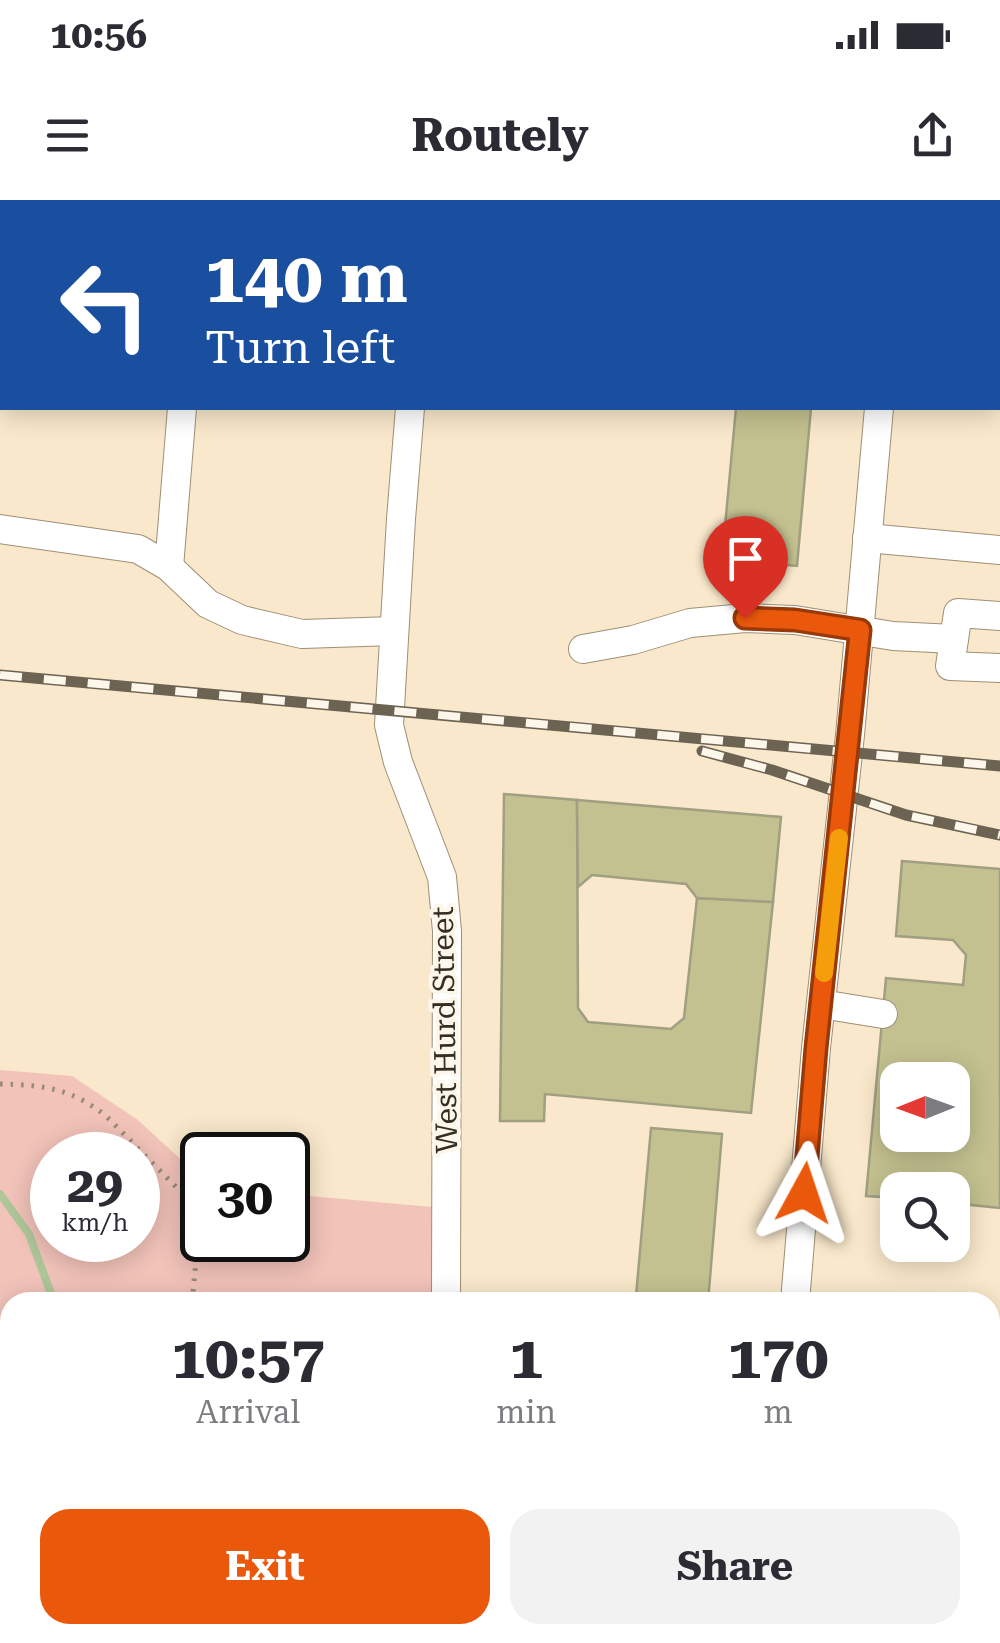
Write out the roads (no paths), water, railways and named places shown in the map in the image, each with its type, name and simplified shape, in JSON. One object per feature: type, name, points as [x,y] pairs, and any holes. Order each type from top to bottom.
[{"type":"street","points":[[169,567],[182,410]]},
{"type":"street","name":"West Hurd Street","points":[[410,410],[389,724],[391,741],[442,877],[447,930],[446,1292]]},
{"type":"street","points":[[796,1292],[879,410]]},
{"type":"street","points":[[0,529],[138,548],[169,567],[208,604],[242,620],[302,634],[394,632]]},
{"type":"street","points":[[867,538],[1000,550]]},
{"type":"street","points":[[1000,616],[958,614],[950,666],[1000,668]]},
{"type":"street","points":[[582,649],[633,640],[690,623],[745,618],[810,622],[892,636],[954,639]]},
{"type":"street","points":[[821,1004],[882,1014]]},
{"type":"waterway","points":[[0,1194],[29,1234],[50,1292]]},
{"type":"railway","points":[[0,675],[1000,766]]},
{"type":"railway","points":[[702,751],[906,815],[1000,835]]}]
